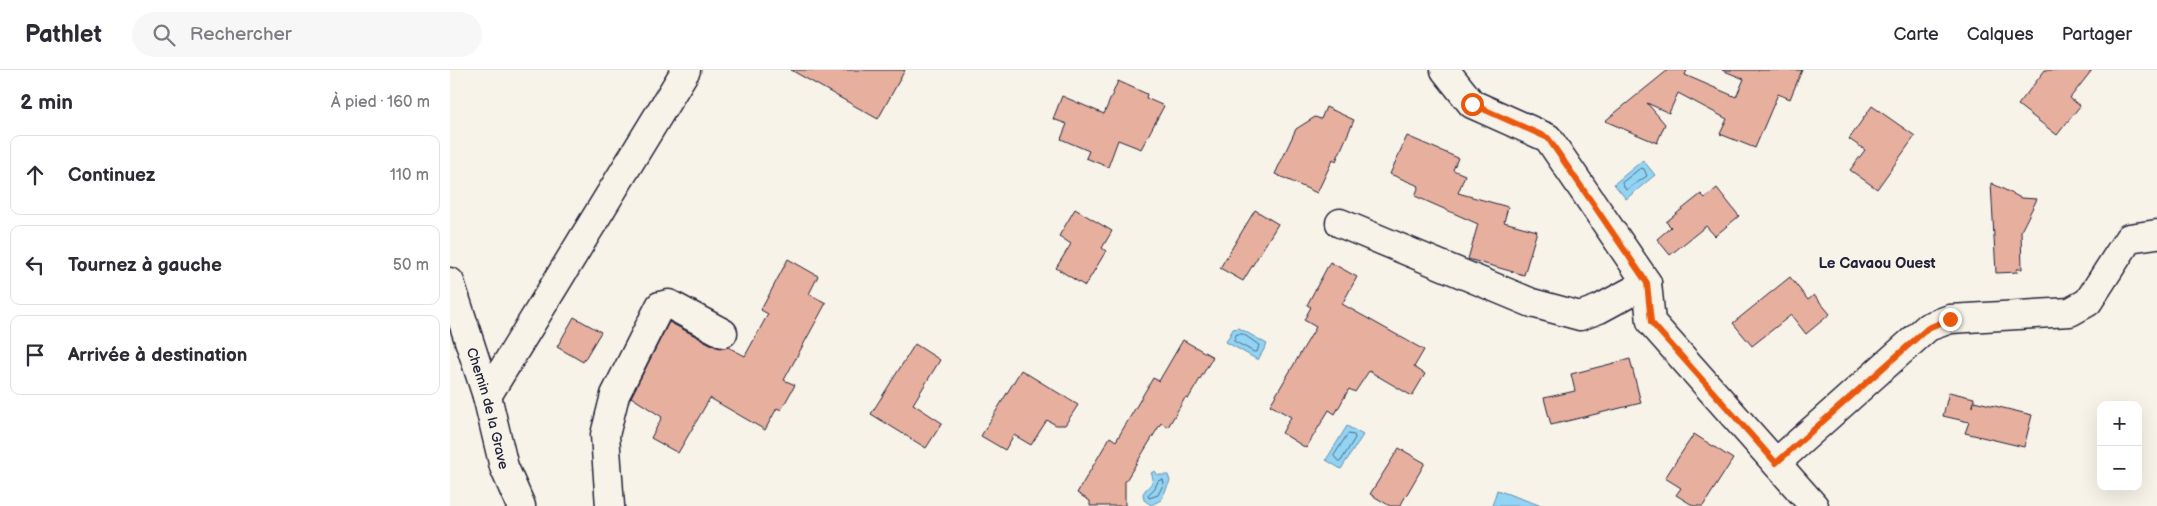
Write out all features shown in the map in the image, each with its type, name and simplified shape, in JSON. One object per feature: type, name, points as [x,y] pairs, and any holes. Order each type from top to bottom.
[{"type":"street","points":[[487,396],[686,70]]},
{"type":"street","points":[[1445,70],[1472,104],[1548,138],[1647,283],[1651,322],[1814,506]]},
{"type":"street","points":[[1340,223],[1532,304],[1580,316],[1600,309],[1647,283]]},
{"type":"street","points":[[1776,463],[1928,328],[1950,319],[2070,312],[2088,302],[2129,238],[2157,234]]},
{"type":"street","name":"Chemin de la Grave","points":[[450,282],[487,396],[504,467],[521,506]]},
{"type":"street","points":[[610,506],[605,435],[615,395],[660,306],[669,304],[723,333]]},
{"type":"water","points":[[1643,160],[1655,175],[1626,199],[1614,184]]},
{"type":"water","points":[[1239,328],[1267,344],[1258,360],[1226,342],[1233,329]]},
{"type":"water","points":[[1347,426],[1363,435],[1341,469],[1326,460]]},
{"type":"water","points":[[1155,471],[1158,475],[1168,475],[1170,481],[1161,500],[1151,505],[1144,500],[1143,494],[1153,480],[1151,473]]},
{"type":"water","points":[[1497,490],[1542,506],[1492,506]]},
{"type":"building","points":[[791,70],[905,70],[878,119]]},
{"type":"building","points":[[1668,70],[1687,70],[1685,75],[1736,97],[1744,79],[1722,70],[1802,70],[1790,99],[1778,94],[1755,148],[1720,134],[1727,119],[1678,93],[1669,113],[1647,103],[1665,124],[1657,143],[1605,121]]},
{"type":"building","points":[[2045,70],[2092,70],[2070,98],[2080,106],[2057,135],[2018,105]]},
{"type":"building","points":[[1118,81],[1147,94],[1146,98],[1164,106],[1141,149],[1118,140],[1108,167],[1086,158],[1089,151],[1061,139],[1067,124],[1053,119],[1062,96],[1104,114]]},
{"type":"building","points":[[1872,106],[1915,136],[1877,189],[1850,170],[1865,150],[1849,139]]},
{"type":"building","points":[[1326,107],[1354,120],[1336,161],[1333,159],[1317,193],[1275,174],[1296,129],[1315,117],[1321,119]]},
{"type":"building","points":[[1407,136],[1458,158],[1453,170],[1465,175],[1458,193],[1508,207],[1504,222],[1537,231],[1524,275],[1468,259],[1478,224],[1415,196],[1419,186],[1390,174]]},
{"type":"building","points":[[1991,183],[2021,198],[2037,199],[2021,231],[2022,269],[2017,269],[2018,272],[1996,273]]},
{"type":"building","points":[[1717,188],[1739,216],[1715,236],[1706,226],[1670,255],[1657,239],[1671,227],[1666,222],[1701,194],[1705,198]]},
{"type":"building","points":[[1075,209],[1112,231],[1102,248],[1106,251],[1085,286],[1056,268],[1071,244],[1059,236]]},
{"type":"building","points":[[1255,210],[1278,224],[1243,281],[1220,268]]},
{"type":"building","points":[[788,259],[818,276],[809,294],[826,303],[784,380],[795,385],[781,410],[777,408],[765,430],[710,398],[678,453],[651,438],[662,417],[631,397],[669,322],[716,347],[728,347],[745,356],[768,314],[761,310]]},
{"type":"building","points":[[1330,262],[1357,277],[1342,304],[1424,350],[1414,367],[1425,374],[1412,396],[1369,371],[1355,392],[1349,389],[1335,414],[1329,410],[1306,448],[1282,433],[1291,417],[1270,405],[1316,327],[1304,320],[1311,307],[1307,305]]},
{"type":"building","points":[[1790,277],[1808,300],[1814,295],[1830,314],[1806,334],[1791,315],[1752,346],[1733,323]]},
{"type":"building","points":[[574,317],[601,332],[583,362],[557,347]]},
{"type":"building","points":[[1183,340],[1213,357],[1188,399],[1185,398],[1168,427],[1161,423],[1125,482],[1125,506],[1090,506],[1090,501],[1077,493],[1110,437],[1116,441],[1153,378],[1159,381]]},
{"type":"building","points":[[915,344],[940,360],[913,404],[942,423],[926,448],[871,414]]},
{"type":"building","points":[[1630,359],[1641,403],[1551,425],[1544,398],[1575,391],[1571,374]]},
{"type":"building","points":[[1021,370],[1078,405],[1065,425],[1056,425],[1047,420],[1031,445],[1014,435],[1005,450],[981,436]]},
{"type":"building","points":[[1949,392],[1974,398],[1973,407],[1974,401],[2032,415],[2024,447],[1965,433],[1969,422],[1943,416]]},
{"type":"building","points":[[1694,434],[1733,459],[1703,506],[1694,506],[1676,495],[1681,488],[1665,478]]},
{"type":"building","points":[[1399,448],[1425,463],[1400,506],[1390,506],[1370,494]]},
{"type":"district","name":"Le Cavaou Ouest","points":[[1877,263]]},
{"type":"route","points":[[1472,104],[1548,138],[1647,283],[1651,322],[1776,463],[1928,328],[1950,319]]}]
